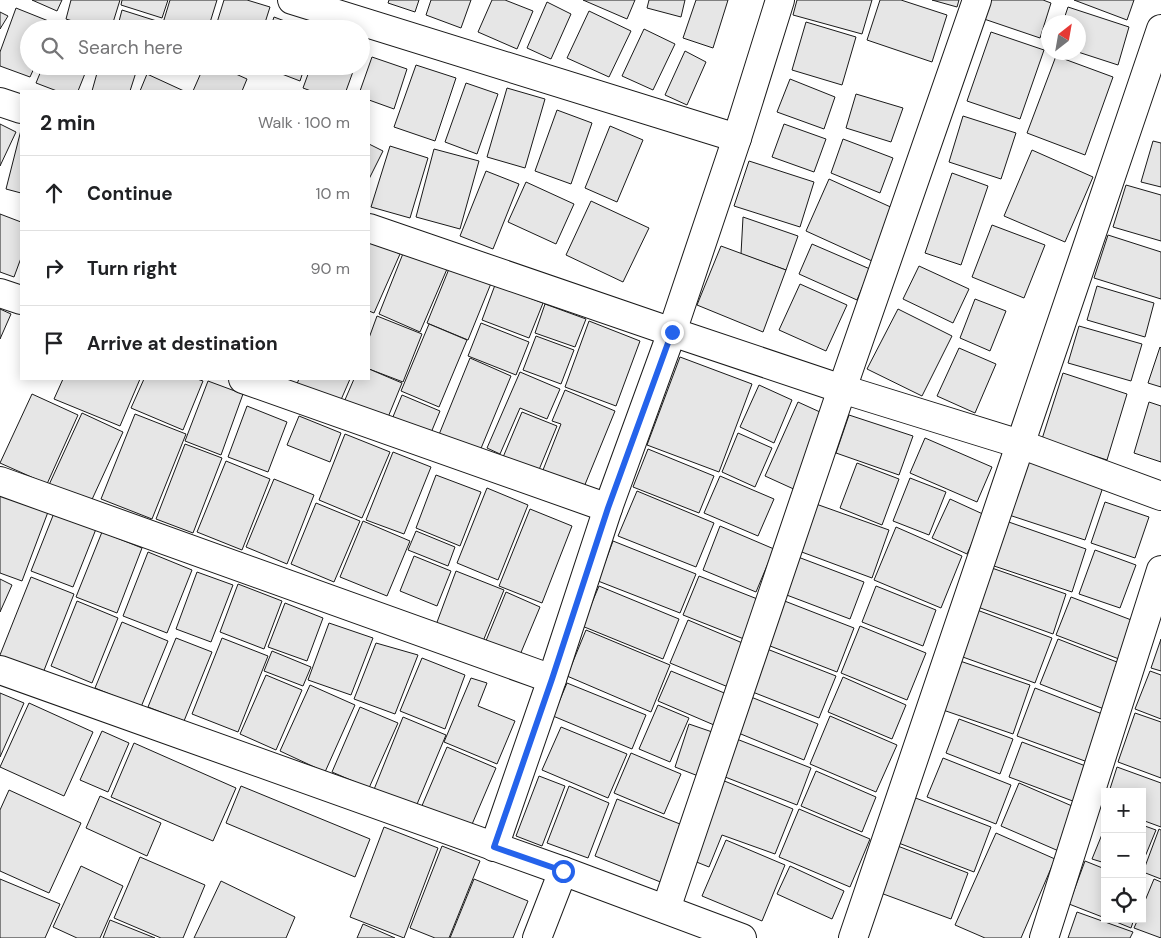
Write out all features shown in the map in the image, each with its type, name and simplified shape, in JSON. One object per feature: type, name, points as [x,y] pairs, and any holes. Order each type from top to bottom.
[{"type":"street","points":[[292,0],[356,20]]},
{"type":"street","points":[[494,847],[608,508],[672,332],[737,138],[780,0]]},
{"type":"street","points":[[666,909],[842,389],[977,0]]},
{"type":"street","points":[[370,24],[737,138]]},
{"type":"street","points":[[853,938],[1161,29]]},
{"type":"street","points":[[0,102],[20,109]]},
{"type":"street","points":[[370,228],[842,389],[1020,444],[1161,496]]},
{"type":"street","points":[[0,293],[20,300]]},
{"type":"street","points":[[246,380],[608,508]]},
{"type":"street","points":[[0,481],[552,679]]},
{"type":"street","points":[[1044,938],[1161,570]]},
{"type":"street","points":[[0,670],[563,871],[742,938]]},
{"type":"street","points":[[537,938],[563,871]]},
{"type":"building","points":[[32,0],[62,0],[57,11]]},
{"type":"building","points":[[71,0],[120,0],[114,20],[66,19]]},
{"type":"building","points":[[122,0],[168,0],[162,18],[121,5]]},
{"type":"building","points":[[170,0],[217,0],[211,20],[164,20]]},
{"type":"building","points":[[224,0],[247,0],[270,7],[266,20],[218,20]]},
{"type":"building","points":[[389,0],[419,0],[415,12],[388,3]]},
{"type":"building","points":[[431,0],[471,0],[461,28],[426,15]]},
{"type":"building","points":[[492,0],[505,0],[533,11],[517,49],[478,32]]},
{"type":"building","points":[[583,0],[635,0],[627,19]]},
{"type":"building","points":[[649,0],[685,0],[681,17],[647,8]]},
{"type":"building","points":[[696,0],[728,0],[713,48],[683,38]]},
{"type":"building","points":[[797,0],[872,0],[862,34],[793,15]]},
{"type":"building","points":[[880,0],[901,0],[947,15],[932,62],[867,40]]},
{"type":"building","points":[[932,0],[959,0],[957,7]]},
{"type":"building","points":[[990,0],[1043,0],[1051,3],[1047,15],[1041,15],[1040,38],[984,19]]},
{"type":"building","points":[[1074,0],[1134,0],[1127,20]]},
{"type":"building","points":[[547,2],[571,14],[551,59],[527,48]]},
{"type":"building","points":[[1068,7],[1129,27],[1118,65],[1086,55],[1086,15],[1065,15]]},
{"type":"building","points":[[16,8],[46,20],[20,20],[20,73],[0,66],[0,52]]},
{"type":"building","points":[[122,10],[154,20],[119,20]]},
{"type":"building","points":[[589,11],[631,31],[609,77],[567,58]]},
{"type":"building","points":[[0,12],[8,16],[0,29]]},
{"type":"building","points":[[806,22],[856,37],[842,85],[792,70]]},
{"type":"building","points":[[644,29],[675,44],[653,90],[622,76]]},
{"type":"building","points":[[991,32],[1041,49],[1041,59],[1020,119],[967,101]]},
{"type":"building","points":[[685,51],[706,62],[687,105],[665,95]]},
{"type":"building","points":[[372,57],[407,69],[394,109],[370,100],[370,90],[360,90],[366,75],[370,75]]},
{"type":"building","points":[[1054,60],[1067,60],[1113,77],[1085,155],[1027,133]]},
{"type":"building","points":[[416,65],[456,78],[435,141],[394,127]]},
{"type":"building","points":[[39,75],[84,75],[78,90],[54,90],[36,83]]},
{"type":"building","points":[[96,75],[135,75],[130,90],[92,90]]},
{"type":"building","points":[[147,75],[149,75],[182,90],[140,90]]},
{"type":"building","points":[[200,75],[238,75],[247,79],[242,90],[193,90]]},
{"type":"building","points":[[284,75],[302,75],[300,81]]},
{"type":"building","points":[[308,75],[352,75],[346,90],[308,90],[303,88]]},
{"type":"building","points":[[790,79],[835,97],[824,129],[777,112]]},
{"type":"building","points":[[466,83],[498,94],[477,154],[445,142]]},
{"type":"building","points":[[507,88],[545,99],[525,168],[487,157]]},
{"type":"building","points":[[856,94],[903,108],[891,142],[846,128]]},
{"type":"building","points":[[557,110],[592,123],[571,184],[535,171]]},
{"type":"building","points":[[963,116],[1016,133],[1001,179],[949,162]]},
{"type":"building","points":[[0,124],[16,132],[0,166]]},
{"type":"building","points":[[784,124],[826,139],[814,172],[772,157]]},
{"type":"building","points":[[610,126],[643,140],[617,202],[585,188]]},
{"type":"building","points":[[20,134],[20,193],[6,189]]},
{"type":"building","points":[[843,139],[893,158],[880,193],[831,173]]},
{"type":"building","points":[[1153,141],[1161,143],[1161,187],[1141,182]]},
{"type":"building","points":[[370,144],[383,151],[370,177]]},
{"type":"building","points":[[390,146],[428,158],[410,218],[371,207]]},
{"type":"building","points":[[434,149],[479,161],[460,229],[416,217]]},
{"type":"building","points":[[1032,150],[1093,177],[1065,242],[1004,216]]},
{"type":"building","points":[[749,161],[814,182],[800,227],[734,206]]},
{"type":"building","points":[[486,171],[519,184],[493,249],[460,236]]},
{"type":"building","points":[[952,173],[988,186],[961,265],[925,253]]},
{"type":"building","points":[[829,179],[895,209],[872,261],[806,231]]},
{"type":"building","points":[[526,182],[574,204],[556,244],[508,222]]},
{"type":"building","points":[[1126,185],[1161,195],[1161,241],[1113,227]]},
{"type":"building","points":[[591,201],[649,228],[623,282],[566,255]]},
{"type":"building","points":[[0,214],[20,222],[20,261],[14,277],[0,272]]},
{"type":"building","points":[[743,217],[798,236],[786,270],[741,254]]},
{"type":"building","points":[[992,225],[1045,245],[1024,298],[972,277]]},
{"type":"building","points":[[1108,235],[1161,252],[1161,299],[1094,278]]},
{"type":"building","points":[[370,240],[400,254],[374,313],[370,311]]},
{"type":"building","points":[[812,244],[870,269],[857,300],[799,274]]},
{"type":"building","points":[[721,246],[786,270],[763,332],[697,305]]},
{"type":"building","points":[[404,251],[447,269],[420,332],[379,314]]},
{"type":"building","points":[[453,259],[494,276],[468,340],[427,323]]},
{"type":"building","points":[[919,266],[969,289],[953,323],[903,299]]},
{"type":"building","points":[[800,284],[847,305],[826,351],[779,330]]},
{"type":"building","points":[[495,285],[543,303],[529,338],[482,320]]},
{"type":"building","points":[[1097,286],[1154,303],[1145,337],[1087,320]]},
{"type":"building","points":[[975,299],[1006,311],[990,351],[960,338]]},
{"type":"building","points":[[545,304],[586,319],[575,347],[535,333]]},
{"type":"building","points":[[0,309],[11,314],[0,339]]},
{"type":"building","points":[[898,309],[952,336],[922,396],[867,369]]},
{"type":"building","points":[[377,316],[422,334],[403,382],[370,369],[370,335]]},
{"type":"building","points":[[589,321],[640,341],[616,406],[565,387]]},
{"type":"building","points":[[481,323],[529,342],[516,375],[468,356]]},
{"type":"building","points":[[429,324],[467,340],[439,407],[401,391]]},
{"type":"building","points":[[1079,326],[1142,344],[1131,381],[1068,363]]},
{"type":"building","points":[[536,336],[574,350],[561,384],[523,370]]},
{"type":"building","points":[[959,348],[996,364],[975,413],[937,396]]},
{"type":"building","points":[[1161,348],[1161,387],[1148,383]]},
{"type":"building","points":[[680,357],[752,384],[719,472],[647,445]]},
{"type":"building","points":[[470,358],[511,376],[477,458],[436,442]]},
{"type":"building","points":[[370,369],[402,383],[384,427],[341,409],[354,380],[370,380]]},
{"type":"building","points":[[520,372],[560,389],[547,419],[520,408],[500,454],[487,448]]},
{"type":"building","points":[[1063,373],[1127,394],[1107,460],[1042,439]]},
{"type":"building","points":[[63,380],[140,380],[120,426],[54,399]]},
{"type":"building","points":[[144,380],[203,381],[183,430],[131,408]]},
{"type":"building","points":[[299,380],[350,380],[337,409],[294,391]]},
{"type":"building","points":[[208,381],[243,394],[221,455],[185,441]]},
{"type":"building","points":[[759,385],[792,400],[774,443],[740,427]]},
{"type":"building","points":[[565,390],[615,411],[584,487],[543,470],[561,424],[552,421]]},
{"type":"building","points":[[32,394],[78,415],[47,484],[0,463]]},
{"type":"building","points":[[402,395],[440,411],[428,440],[390,424]]},
{"type":"building","points":[[798,402],[831,417],[798,491],[765,476]]},
{"type":"building","points":[[1149,402],[1161,406],[1161,462],[1134,453]]},
{"type":"building","points":[[247,406],[287,422],[268,472],[228,457]]},
{"type":"building","points":[[522,412],[557,426],[536,477],[501,462]]},
{"type":"building","points":[[82,413],[123,432],[89,506],[48,487]]},
{"type":"building","points":[[135,414],[186,434],[152,519],[101,499]]},
{"type":"building","points":[[849,415],[913,436],[899,475],[836,453]]},
{"type":"building","points":[[299,416],[341,433],[330,462],[287,445]]},
{"type":"building","points":[[738,433],[772,448],[755,487],[722,472]]},
{"type":"building","points":[[345,434],[390,452],[362,518],[319,500]]},
{"type":"building","points":[[925,438],[992,467],[977,502],[910,473]]},
{"type":"building","points":[[185,444],[222,458],[193,533],[156,519]]},
{"type":"building","points":[[648,449],[714,476],[699,513],[633,487]]},
{"type":"building","points":[[393,452],[431,467],[404,534],[366,520]]},
{"type":"building","points":[[226,461],[270,479],[242,550],[197,532]]},
{"type":"building","points":[[1027,461],[1103,487],[1085,540],[1009,515]]},
{"type":"building","points":[[857,463],[899,479],[882,525],[840,508]]},
{"type":"building","points":[[436,475],[481,492],[460,546],[416,528]]},
{"type":"building","points":[[720,476],[774,499],[758,536],[704,513]]},
{"type":"building","points":[[910,478],[946,492],[929,535],[893,521]]},
{"type":"building","points":[[274,479],[314,495],[287,564],[246,547]]},
{"type":"building","points":[[487,488],[528,505],[498,580],[457,563]]},
{"type":"building","points":[[637,491],[714,523],[696,567],[618,536]]},
{"type":"building","points":[[0,494],[48,512],[22,581],[0,573]]},
{"type":"building","points":[[950,499],[985,515],[967,554],[932,538]]},
{"type":"building","points":[[1105,502],[1149,517],[1135,558],[1091,543]]},
{"type":"building","points":[[316,503],[360,521],[334,582],[291,564]]},
{"type":"building","points":[[816,504],[889,530],[872,578],[799,551]]},
{"type":"building","points":[[530,509],[572,526],[542,603],[499,586]]},
{"type":"building","points":[[54,513],[96,529],[73,587],[31,571]]},
{"type":"building","points":[[1003,520],[1086,549],[1072,592],[988,564]]},
{"type":"building","points":[[363,521],[410,541],[387,596],[340,577]]},
{"type":"building","points":[[720,526],[774,549],[756,592],[703,570]]},
{"type":"building","points":[[896,527],[962,556],[941,608],[874,580]]},
{"type":"building","points":[[416,531],[455,547],[448,566],[408,550]]},
{"type":"building","points":[[102,532],[142,548],[117,613],[76,597]]},
{"type":"building","points":[[613,541],[696,574],[680,613],[598,581]]},
{"type":"building","points":[[1095,550],[1136,565],[1120,608],[1079,594]]},
{"type":"building","points":[[148,552],[192,570],[167,633],[123,616]]},
{"type":"building","points":[[414,556],[451,571],[437,606],[400,591]]},
{"type":"building","points":[[798,557],[864,582],[850,619],[784,594]]},
{"type":"building","points":[[989,567],[1066,594],[1053,634],[975,606]]},
{"type":"building","points":[[456,571],[504,590],[479,651],[433,633]]},
{"type":"building","points":[[197,572],[233,585],[211,642],[176,629]]},
{"type":"building","points":[[699,576],[765,602],[749,641],[683,615]]},
{"type":"building","points":[[31,577],[74,594],[41,678],[0,662],[0,655]]},
{"type":"building","points":[[0,579],[12,585],[0,612]]},
{"type":"building","points":[[238,584],[282,601],[264,649],[220,632]]},
{"type":"building","points":[[599,586],[679,619],[663,659],[582,626]]},
{"type":"building","points":[[876,586],[936,610],[923,646],[862,622]]},
{"type":"building","points":[[506,592],[540,607],[517,662],[483,648]]},
{"type":"building","points":[[1071,597],[1134,621],[1119,659],[1056,635]]},
{"type":"building","points":[[782,600],[854,628],[837,672],[765,644]]},
{"type":"building","points":[[77,601],[118,618],[92,683],[51,666]]},
{"type":"building","points":[[285,603],[323,618],[307,661],[268,647]]},
{"type":"building","points":[[977,610],[1052,638],[1035,683],[960,656]]},
{"type":"building","points":[[688,620],[752,647],[733,689],[670,663]]},
{"type":"building","points":[[122,622],[168,641],[141,707],[95,688]]},
{"type":"building","points":[[329,623],[373,638],[351,695],[308,680]]},
{"type":"building","points":[[860,626],[926,653],[907,700],[841,673]]},
{"type":"building","points":[[586,630],[670,665],[651,712],[567,676]]},
{"type":"building","points":[[176,638],[212,652],[184,721],[148,707]]},
{"type":"building","points":[[222,638],[268,656],[238,732],[192,714]]},
{"type":"building","points":[[1058,639],[1122,664],[1104,709],[1040,684]]},
{"type":"building","points":[[1161,639],[1161,671],[1151,668]]},
{"type":"building","points":[[376,643],[418,655],[395,714],[354,699]]},
{"type":"building","points":[[767,649],[836,676],[819,718],[750,691]]},
{"type":"building","points":[[272,651],[311,667],[303,686],[264,671]]},
{"type":"building","points":[[422,658],[465,675],[445,729],[400,711]]},
{"type":"building","points":[[960,661],[1030,685],[1013,734],[943,710]]},
{"type":"building","points":[[671,671],[734,697],[721,728],[658,701]]},
{"type":"building","points":[[1150,671],[1161,675],[1161,719],[1135,709]]},
{"type":"building","points":[[266,675],[302,690],[276,750],[240,734]]},
{"type":"building","points":[[843,677],[906,705],[892,739],[828,712]]},
{"type":"building","points":[[471,678],[487,683],[478,706],[515,721],[497,764],[444,742]]},
{"type":"building","points":[[567,683],[646,715],[632,749],[553,716]]},
{"type":"building","points":[[310,685],[355,705],[325,772],[280,751]]},
{"type":"building","points":[[1035,688],[1110,717],[1093,764],[1017,736]]},
{"type":"building","points":[[0,693],[24,703],[0,757]]},
{"type":"building","points":[[751,697],[818,724],[804,760],[736,732]]},
{"type":"building","points":[[29,703],[93,732],[64,796],[0,767]]},
{"type":"building","points":[[658,705],[689,718],[670,762],[639,749]]},
{"type":"building","points":[[360,707],[398,723],[369,788],[332,772]]},
{"type":"building","points":[[1135,713],[1161,722],[1161,778],[1118,762]]},
{"type":"building","points":[[830,716],[897,745],[876,792],[810,764]]},
{"type":"building","points":[[403,717],[446,735],[415,809],[373,792]]},
{"type":"building","points":[[959,719],[1013,739],[1000,774],[946,753]]},
{"type":"building","points":[[689,724],[721,735],[706,779],[675,767]]},
{"type":"building","points":[[561,727],[627,754],[608,798],[542,770]]},
{"type":"building","points":[[102,731],[129,743],[108,792],[80,780]]},
{"type":"building","points":[[734,738],[811,768],[797,805],[720,775]]},
{"type":"building","points":[[1022,742],[1091,768],[1078,803],[1009,777]]},
{"type":"building","points":[[134,743],[236,788],[213,841],[111,797]]},
{"type":"building","points":[[447,747],[496,768],[470,829],[421,808]]},
{"type":"building","points":[[631,753],[681,774],[664,814],[614,793]]},
{"type":"building","points":[[943,758],[1011,785],[996,824],[927,797]]},
{"type":"building","points":[[1117,767],[1161,783],[1161,827],[1146,821],[1146,788],[1110,788]]},
{"type":"building","points":[[816,771],[876,797],[862,832],[801,806]]},
{"type":"building","points":[[539,776],[565,786],[542,846],[516,836]]},
{"type":"building","points":[[722,780],[793,809],[775,854],[722,835],[709,867],[689,859]]},
{"type":"building","points":[[1019,783],[1079,809],[1061,852],[1001,826]]},
{"type":"building","points":[[241,786],[370,839],[355,877],[226,823]]},
{"type":"building","points":[[569,786],[609,803],[588,858],[547,843]]},
{"type":"building","points":[[9,790],[81,823],[49,893],[0,871],[0,810]]},
{"type":"building","points":[[100,796],[161,823],[147,856],[86,828]]},
{"type":"building","points":[[913,797],[991,827],[974,872],[896,842]]},
{"type":"building","points":[[617,799],[685,826],[663,883],[595,856]]},
{"type":"building","points":[[799,809],[870,839],[850,887],[779,857]]},
{"type":"building","points":[[1146,826],[1156,830],[1146,854]]},
{"type":"building","points":[[384,827],[438,848],[404,938],[350,917]]},
{"type":"building","points":[[1159,829],[1161,830],[1161,879],[1146,873],[1146,864]]},
{"type":"building","points":[[996,833],[1055,859],[1021,938],[985,938],[955,925]]},
{"type":"building","points":[[1101,837],[1101,862],[1092,859]]},
{"type":"building","points":[[726,840],[785,865],[762,921],[702,896]]},
{"type":"building","points":[[895,845],[968,873],[951,919],[878,892]]},
{"type":"building","points":[[442,846],[480,861],[449,938],[435,938],[410,928]]},
{"type":"building","points":[[140,857],[205,885],[183,938],[161,938],[114,918]]},
{"type":"building","points":[[1085,861],[1101,867],[1101,916],[1069,904]]},
{"type":"building","points":[[81,866],[123,886],[100,938],[77,938],[53,927]]},
{"type":"building","points":[[790,866],[844,891],[832,919],[777,894]]},
{"type":"building","points":[[0,879],[60,904],[45,938],[0,938]]},
{"type":"building","points":[[474,879],[528,901],[513,938],[450,938]]},
{"type":"building","points":[[1154,879],[1161,882],[1161,938],[1134,928],[1136,923],[1146,923],[1146,898]]},
{"type":"building","points":[[221,881],[295,917],[286,938],[194,938]]},
{"type":"building","points":[[1077,912],[1101,921],[1101,923],[1108,923],[1133,932],[1130,938],[1068,938]]},
{"type":"building","points":[[110,920],[155,938],[103,938]]},
{"type":"building","points":[[1119,923],[1133,923],[1131,928]]},
{"type":"building","points":[[363,924],[395,938],[357,938]]},
{"type":"route","points":[[563,871],[494,847],[608,508],[672,332]]}]
